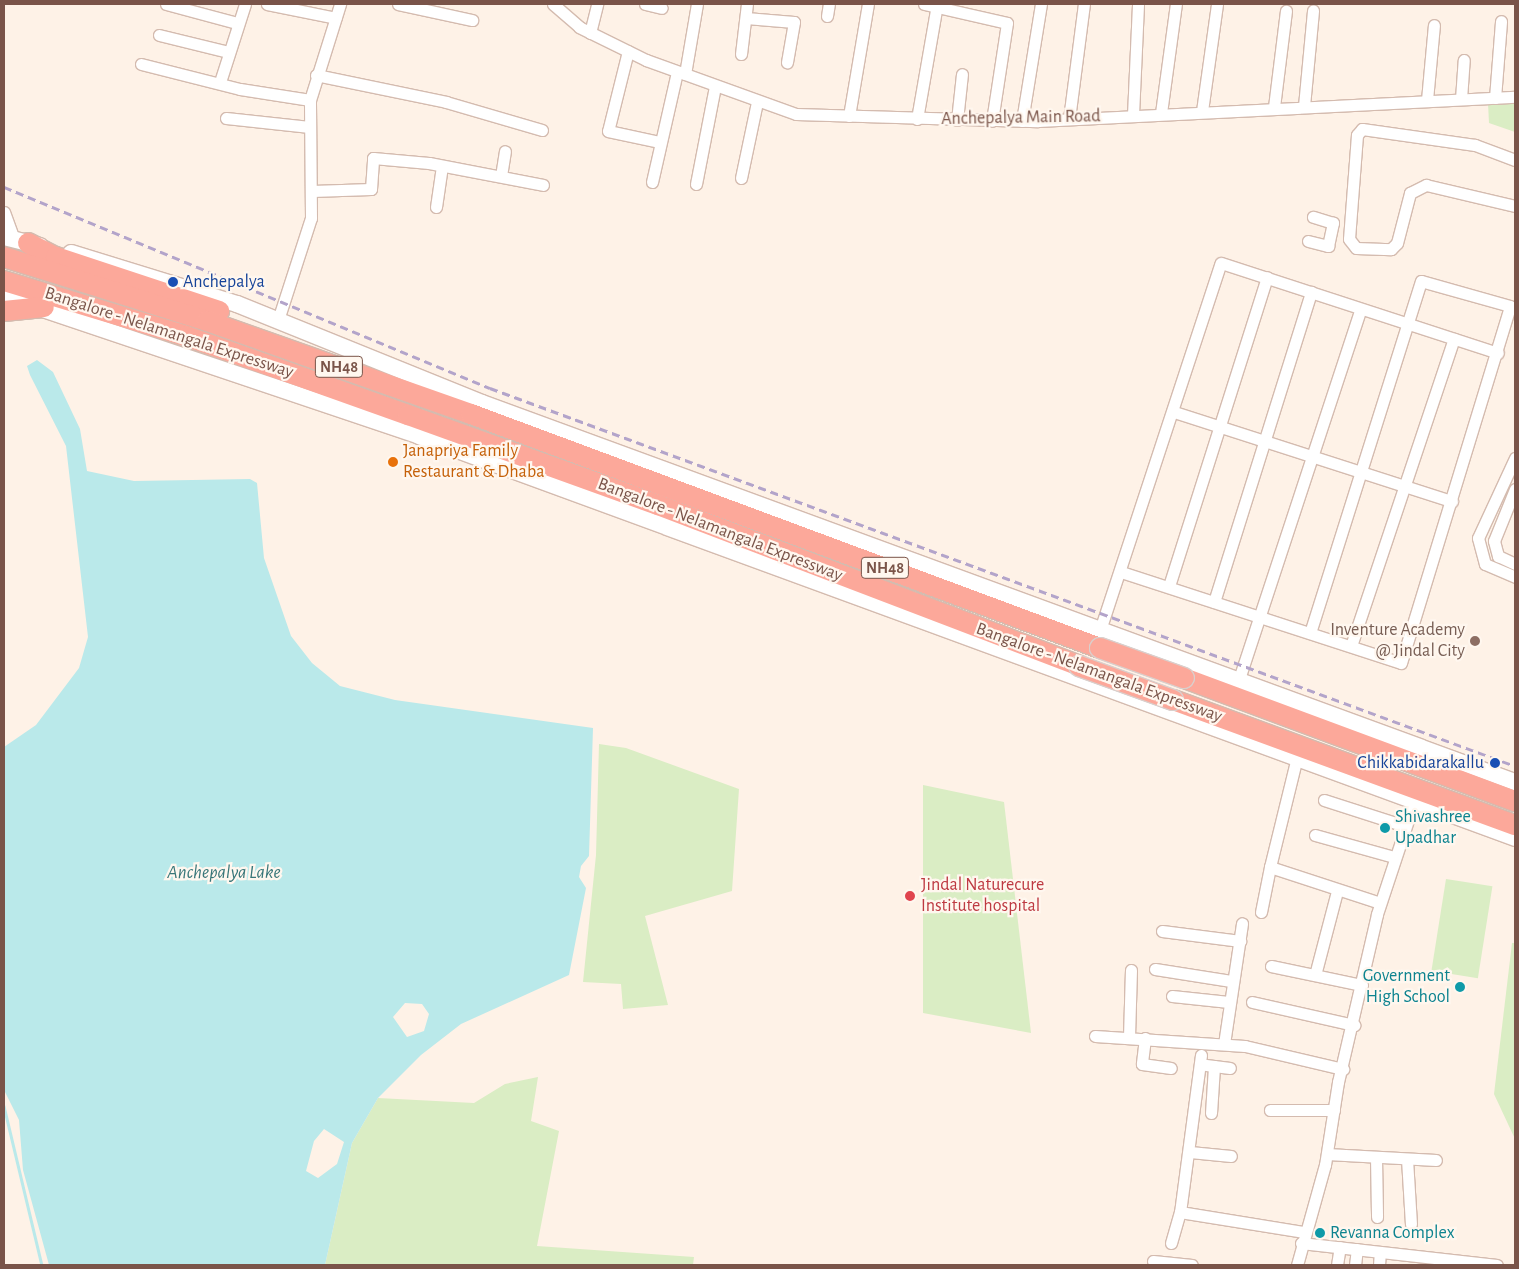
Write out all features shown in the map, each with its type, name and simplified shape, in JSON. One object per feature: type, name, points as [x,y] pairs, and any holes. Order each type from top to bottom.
[{"type":"highway","points":[[15,240],[56,257],[384,370],[471,414]]},
{"type":"highway","name":"Bangalore - Nelamangala Expressway","points":[[4,257],[207,321],[471,414],[1515,801]]},
{"type":"highway","name":"Bangalore - Nelamangala Expressway","points":[[4,280],[186,336],[658,505],[1070,662],[1515,825]]},
{"type":"highway","points":[[4,311],[44,307]]},
{"type":"street","points":[[166,4],[237,23]]},
{"type":"street","points":[[220,82],[237,23],[245,4]]},
{"type":"street","points":[[267,4],[336,18]]},
{"type":"street","points":[[278,320],[309,231],[312,190],[310,100],[316,74],[340,4]]},
{"type":"street","points":[[398,4],[472,20]]},
{"type":"street","points":[[590,33],[597,4]]},
{"type":"street","points":[[645,4],[662,8]]},
{"type":"street","points":[[652,182],[659,142],[681,73],[697,4]]},
{"type":"street","points":[[741,54],[747,4]]},
{"type":"street","points":[[827,16],[828,4]]},
{"type":"street","points":[[850,116],[868,4]]},
{"type":"street","points":[[924,4],[937,5],[1007,23],[992,120]]},
{"type":"street","points":[[1022,120],[1041,4]]},
{"type":"street","points":[[1068,119],[1084,4]]},
{"type":"street","points":[[1133,115],[1138,4]]},
{"type":"street","points":[[1161,114],[1176,4]]},
{"type":"street","points":[[1202,111],[1217,4]]},
{"type":"street","name":"Anchepalya Main Road","points":[[556,5],[590,33],[628,51],[757,102],[796,114],[957,120],[1068,119],[1274,107],[1515,97]]},
{"type":"street","points":[[918,118],[937,5]]},
{"type":"street","points":[[1304,106],[1313,10]]},
{"type":"street","points":[[1274,107],[1286,11]]},
{"type":"street","points":[[746,18],[794,22],[787,62]]},
{"type":"street","points":[[1495,98],[1501,21]]},
{"type":"street","points":[[1427,100],[1434,25]]},
{"type":"street","points":[[159,35],[229,52]]},
{"type":"street","points":[[628,51],[608,131],[659,142]]},
{"type":"street","points":[[1461,99],[1464,60]]},
{"type":"street","points":[[141,64],[310,100]]},
{"type":"street","points":[[316,74],[446,102],[542,130]]},
{"type":"street","points":[[957,120],[962,74]]},
{"type":"street","points":[[696,184],[715,86]]},
{"type":"street","points":[[741,178],[757,102]]},
{"type":"street","points":[[226,118],[310,127]]},
{"type":"street","points":[[1515,160],[1475,145],[1362,129],[1357,135],[1350,225],[1352,247],[1391,249],[1397,243],[1410,192],[1426,185],[1515,206]]},
{"type":"street","points":[[501,176],[505,151]]},
{"type":"street","points":[[312,190],[371,189],[373,158],[442,166],[543,185]]},
{"type":"street","points":[[436,207],[442,166]]},
{"type":"street","points":[[4,212],[15,240],[173,282],[278,320],[482,403],[1238,682],[1515,782]]},
{"type":"street","points":[[1313,217],[1333,223],[1350,225]]},
{"type":"street","points":[[1308,241],[1328,246],[1333,223]]},
{"type":"street","points":[[1100,630],[1121,572],[1222,263],[1360,310],[1407,323],[1498,353]]},
{"type":"street","points":[[1169,586],[1218,423],[1267,277]]},
{"type":"street","points":[[1121,572],[1402,663],[1412,616],[1452,501],[1498,353],[1510,306],[1421,280],[1310,633]]},
{"type":"street","points":[[1214,602],[1263,440],[1311,292]]},
{"type":"street","points":[[4,296],[44,307],[420,436],[1515,838]]},
{"type":"street","points":[[1238,682],[1360,310]]},
{"type":"street","points":[[1351,646],[1408,486],[1454,339]]},
{"type":"street","points":[[1174,412],[1218,423],[1263,440],[1452,501]]},
{"type":"street","points":[[1515,458],[1478,538],[1486,564],[1515,578]]},
{"type":"street","points":[[1506,479],[1515,489],[1494,541],[1498,556],[1515,564]]},
{"type":"street","points":[[1113,690],[1131,641]]},
{"type":"street","points":[[1134,697],[1150,648]]},
{"type":"street","points":[[1261,912],[1297,757]]},
{"type":"street","points":[[1324,800],[1405,826]]},
{"type":"street","points":[[1297,1265],[1302,1237],[1327,1154],[1334,1110],[1380,903],[1394,856],[1414,802]]},
{"type":"street","points":[[1315,835],[1394,856]]},
{"type":"street","points":[[1270,867],[1380,903]]},
{"type":"street","points":[[1315,974],[1337,890]]},
{"type":"street","points":[[1224,1044],[1231,981],[1242,923]]},
{"type":"street","points":[[1162,930],[1240,941]]},
{"type":"street","points":[[1271,966],[1315,974],[1362,986]]},
{"type":"street","points":[[1155,969],[1231,981]]},
{"type":"street","points":[[1129,1037],[1131,970]]},
{"type":"street","points":[[1172,996],[1229,1002]]},
{"type":"street","points":[[1252,1002],[1354,1025]]},
{"type":"street","points":[[1095,1036],[1224,1044],[1343,1069]]},
{"type":"street","points":[[1145,1038],[1142,1064],[1171,1068]]},
{"type":"street","points":[[1172,1243],[1180,1212],[1190,1152],[1200,1060],[1214,1066],[1230,1068]]},
{"type":"street","points":[[1211,1113],[1214,1066]]},
{"type":"street","points":[[1270,1110],[1334,1110]]},
{"type":"street","points":[[1190,1152],[1231,1156]]},
{"type":"street","points":[[1327,1154],[1436,1160]]},
{"type":"street","points":[[1376,1157],[1377,1217]]},
{"type":"street","points":[[1407,1159],[1411,1224]]},
{"type":"street","points":[[1180,1212],[1302,1237],[1340,1247],[1380,1252],[1422,1261],[1498,1265]]},
{"type":"street","points":[[1337,1265],[1340,1247]]},
{"type":"street","points":[[1355,1265],[1357,1249]]},
{"type":"street","points":[[1379,1265],[1380,1252]]},
{"type":"street","points":[[1153,1261],[1192,1265]]},
{"type":"green space","points":[[1515,101],[1515,132],[1489,123],[1488,103]]},
{"type":"green space","points":[[599,744],[626,748],[739,789],[732,891],[645,916],[668,1005],[623,1009],[621,984],[583,982],[596,855]]},
{"type":"green space","points":[[923,785],[1004,802],[1031,1033],[923,1013]]},
{"type":"green space","points":[[1446,879],[1492,886],[1478,978],[1431,971]]},
{"type":"green space","points":[[1512,943],[1515,943],[1515,1139],[1494,1094]]},
{"type":"green space","points":[[538,1077],[531,1121],[559,1131],[537,1246],[694,1257],[693,1265],[325,1265],[352,1143],[378,1098],[474,1103],[505,1084]]},
{"type":"water","name":"Anchepalya Lake","points":[[37,360],[53,372],[80,429],[87,471],[134,481],[250,479],[257,483],[264,558],[291,636],[312,663],[340,686],[395,700],[593,728],[589,856],[581,866],[579,877],[586,888],[569,975],[461,1024],[421,1055],[378,1098],[352,1143],[325,1265],[49,1265],[23,1170],[19,1120],[4,1090],[4,747],[36,725],[79,668],[88,637],[66,446],[27,366]],"holes":[[[405,1003],[422,1004],[429,1014],[424,1031],[407,1037],[393,1017]],[[324,1129],[344,1142],[337,1164],[318,1178],[306,1171],[314,1141]]]},
{"type":"waterway","points":[[4,1106],[42,1265]]},
{"type":"railway","points":[[4,187],[490,388],[1515,766]]},
{"type":"place","name":"Anchepalya","points":[[173,282]]},
{"type":"place","name":"Janapriya Family Restaurant & Dhaba","points":[[393,462]]},
{"type":"place","name":"Inventure Academy @ Jindal City","points":[[1475,641]]},
{"type":"place","name":"Chikkabidarakallu","points":[[1495,763]]},
{"type":"place","name":"Shivashree Upadhar","points":[[1385,828]]},
{"type":"place","name":"Jindal Naturecure Institute hospital","points":[[910,896]]},
{"type":"place","name":"Government High School","points":[[1460,987]]},
{"type":"place","name":"Revanna Complex","points":[[1320,1233]]}]
